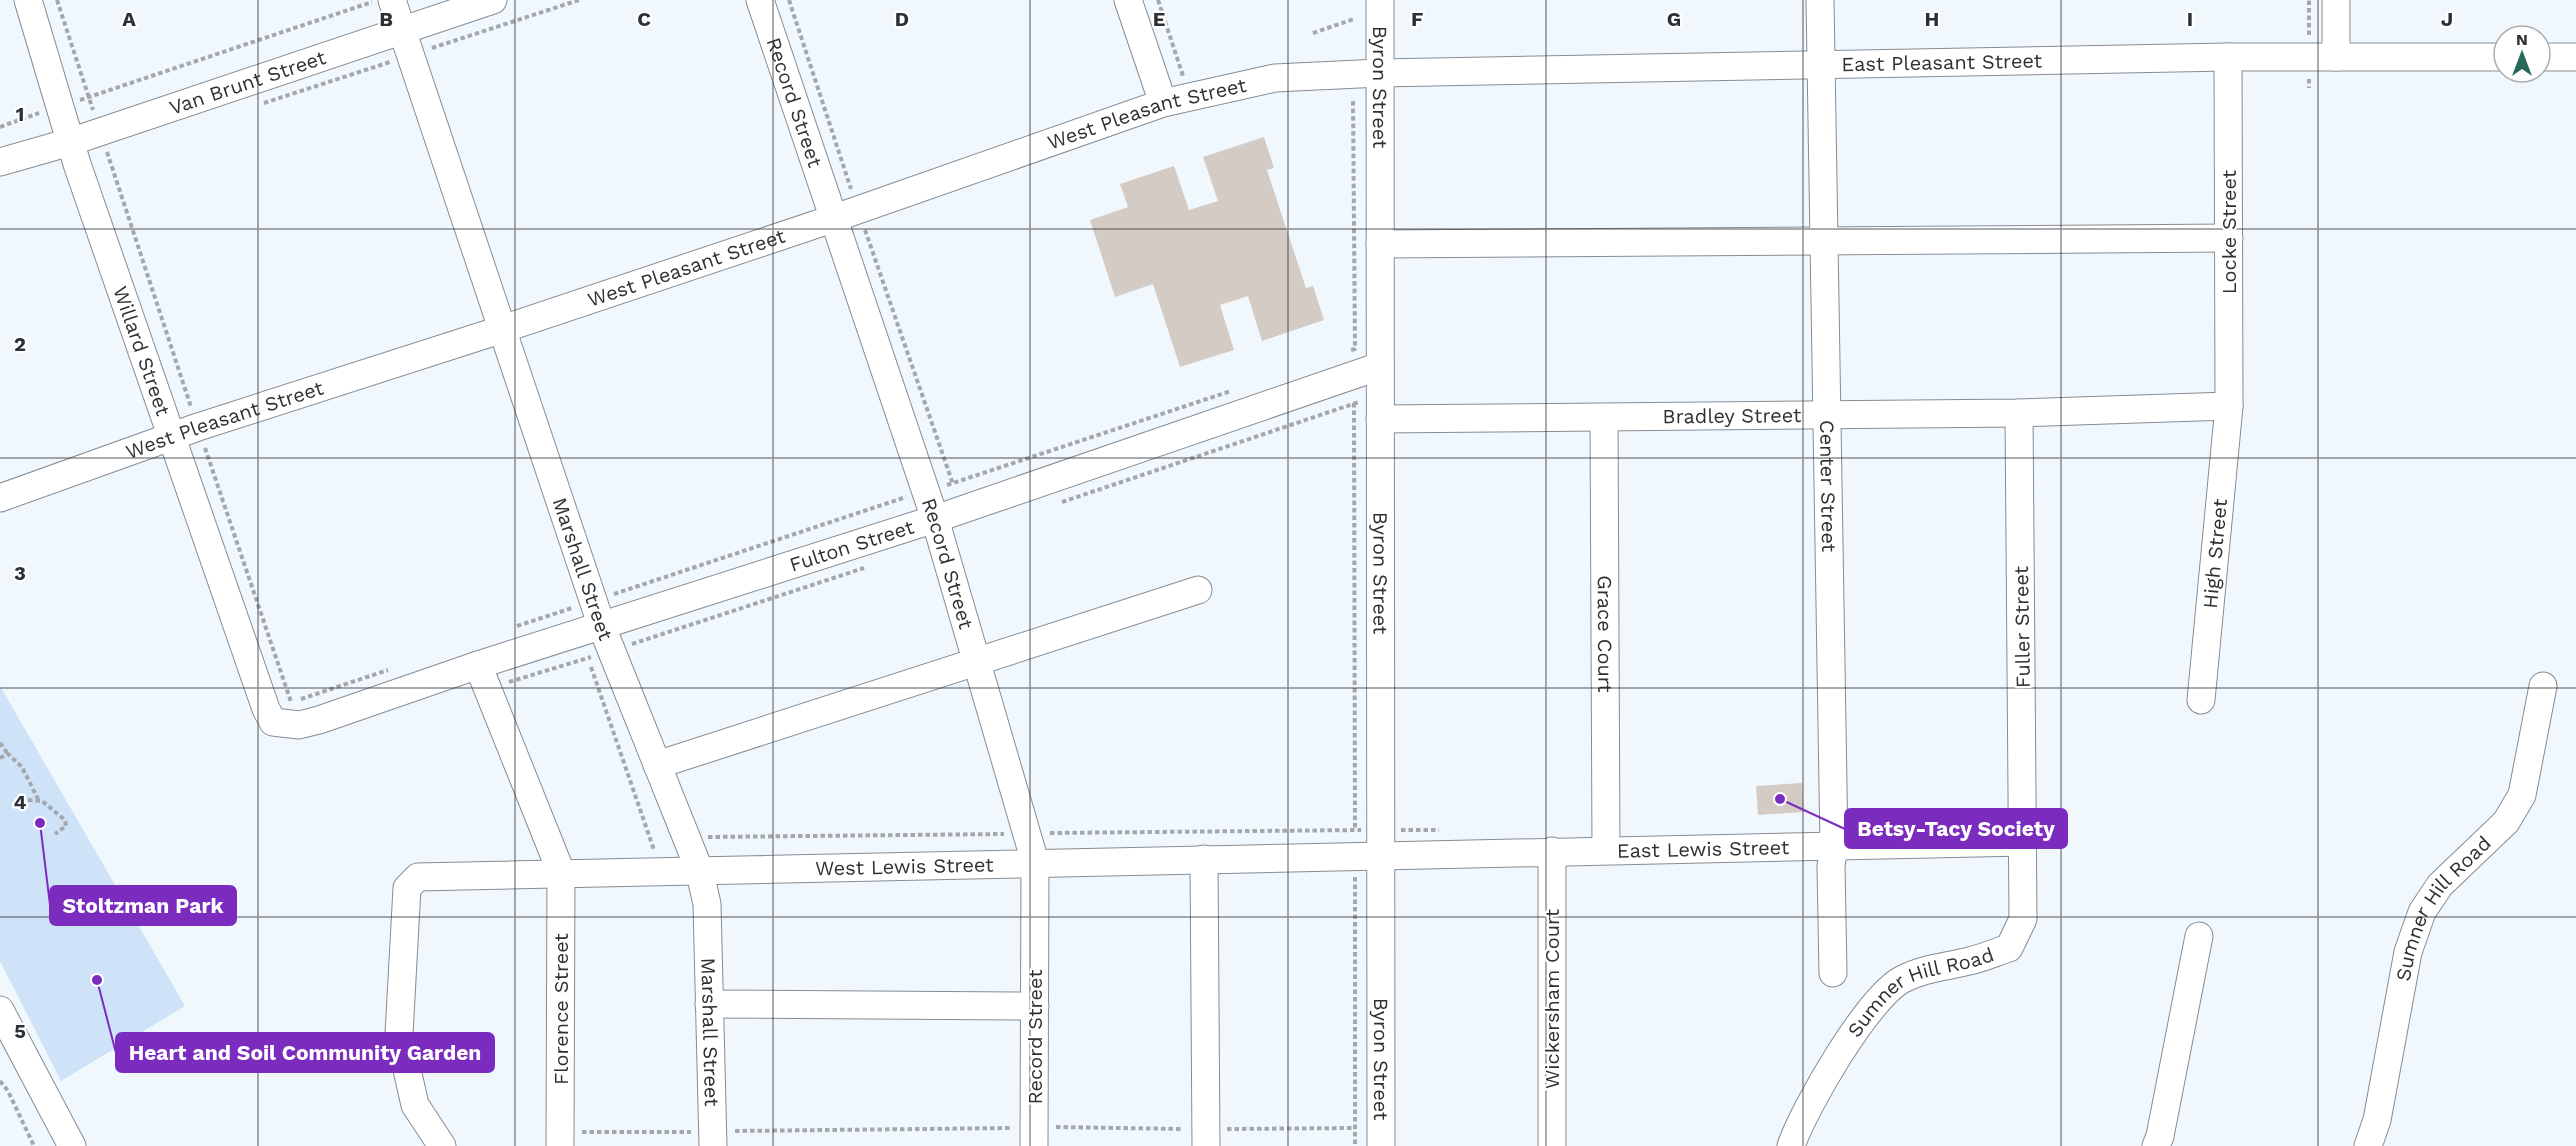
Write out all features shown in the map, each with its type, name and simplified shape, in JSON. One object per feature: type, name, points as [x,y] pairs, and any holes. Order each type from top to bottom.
[{"type":"street","name":"Willard Street","points":[[28,0],[74,153],[266,709],[273,722],[299,725],[319,720]]},
{"type":"street","name":"Marshall Street","points":[[392,0],[602,627],[699,869],[707,904],[713,1139]]},
{"type":"street","name":"Van Brunt Street","points":[[0,162],[74,153],[109,146],[402,29],[494,0]]},
{"type":"street","name":"Record Street","points":[[760,0],[847,214],[1035,862],[1034,1137]]},
{"type":"street","points":[[1128,0],[1163,103]]},
{"type":"street","name":"Byron Street","points":[[1380,0],[1380,420],[1368,843],[1382,1146]]},
{"type":"street","name":"Center Street","points":[[1820,0],[1834,846],[1831,866],[1833,973]]},
{"type":"street","points":[[2336,0],[2336,57]]},
{"type":"street","name":"East Pleasant Street","points":[[1380,73],[2228,57],[2492,57]]},
{"type":"street","name":"Locke Street","points":[[2228,57],[2229,406]]},
{"type":"street","points":[[2552,57],[2576,57]]},
{"type":"street","name":"West Pleasant Street","points":[[0,498],[171,436],[503,329],[847,214],[1163,103],[1275,78],[1380,73]]},
{"type":"street","points":[[1380,244],[2229,238]]},
{"type":"street","name":"Fulton Street","points":[[319,720],[478,665],[935,519],[1380,366]]},
{"type":"street","name":"Bradley Street","points":[[1380,420],[2019,413],[2229,406]]},
{"type":"street","name":"High Street","points":[[2200,700],[2229,406]]},
{"type":"street","name":"Fuller Street","points":[[2019,413],[2024,842]]},
{"type":"street","name":"Grace Court","points":[[1604,418],[1606,850]]},
{"type":"street","points":[[657,765],[1198,590]]},
{"type":"street","points":[[478,665],[561,872]]},
{"type":"street","name":"Sumner Hill Road","points":[[2368,1146],[2377,1120],[2408,952],[2422,912],[2440,885],[2506,822],[2522,795],[2543,686]]},
{"type":"street","name":"East Lewis Street","points":[[1368,843],[1552,851],[2024,842]]},
{"type":"street","name":"Sumner Hill Road","points":[[1791,1146],[1842,1049],[1881,996],[1901,980],[1927,969],[1970,961],[2009,948],[2023,919],[2024,842]]},
{"type":"street","name":"West Lewis Street","points":[[442,1146],[415,1105],[399,1034],[407,888],[418,877],[1204,859],[1368,843]]},
{"type":"street","name":"Wickersham Court","points":[[1552,851],[1552,1146]]},
{"type":"street","points":[[1204,859],[1206,1137]]},
{"type":"street","name":"Florence Street","points":[[560,1139],[561,872]]},
{"type":"street","points":[[2156,1146],[2160,1136],[2199,936]]},
{"type":"street","points":[[710,1004],[1035,1006]]},
{"type":"street","points":[[0,1010],[72,1146]]},
{"type":"path","points":[[57,0],[89,97],[109,146],[198,427],[291,702]]},
{"type":"path","points":[[0,127],[378,0]]},
{"type":"path","points":[[255,106],[579,0]]},
{"type":"path","points":[[789,0],[847,214],[962,509]]},
{"type":"path","points":[[1158,0],[1190,97]]},
{"type":"path","points":[[1313,33],[1354,19]]},
{"type":"path","points":[[74,153],[109,146]]},
{"type":"path","points":[[1354,349],[1368,843],[1355,1146]]},
{"type":"path","points":[[634,643],[638,654]]},
{"type":"path","points":[[0,743],[22,767],[38,799],[65,820],[66,826],[55,834]]},
{"type":"path","points":[[0,758],[8,754]]},
{"type":"path","points":[[28,800],[33,802],[38,799]]},
{"type":"path","points":[[704,828],[708,837],[1027,833],[1368,843],[1448,830]]},
{"type":"path","points":[[0,1081],[8,1091],[34,1146]]},
{"type":"path","points":[[560,1139],[1206,1137],[1355,1128]]},
{"type":"shaded area","points":[[0,686],[185,1006],[61,1081],[0,961]]},
{"type":"building","points":[[1264,137],[1274,168],[1267,170],[1306,288],[1313,286],[1324,320],[1262,341],[1248,296],[1220,305],[1234,350],[1180,367],[1153,284],[1115,297],[1090,220],[1128,207],[1120,184],[1174,166],[1189,210],[1218,201],[1203,157]]},
{"type":"building","points":[[1802,783],[1804,812],[1758,815],[1756,786]]},
{"type":"place","name":"Betsy-Tacy Society","points":[[1780,799]]},
{"type":"place","name":"Stoltzman Park","points":[[40,823]]},
{"type":"place","name":"Heart and Soil Community Garden","points":[[97,980]]}]
